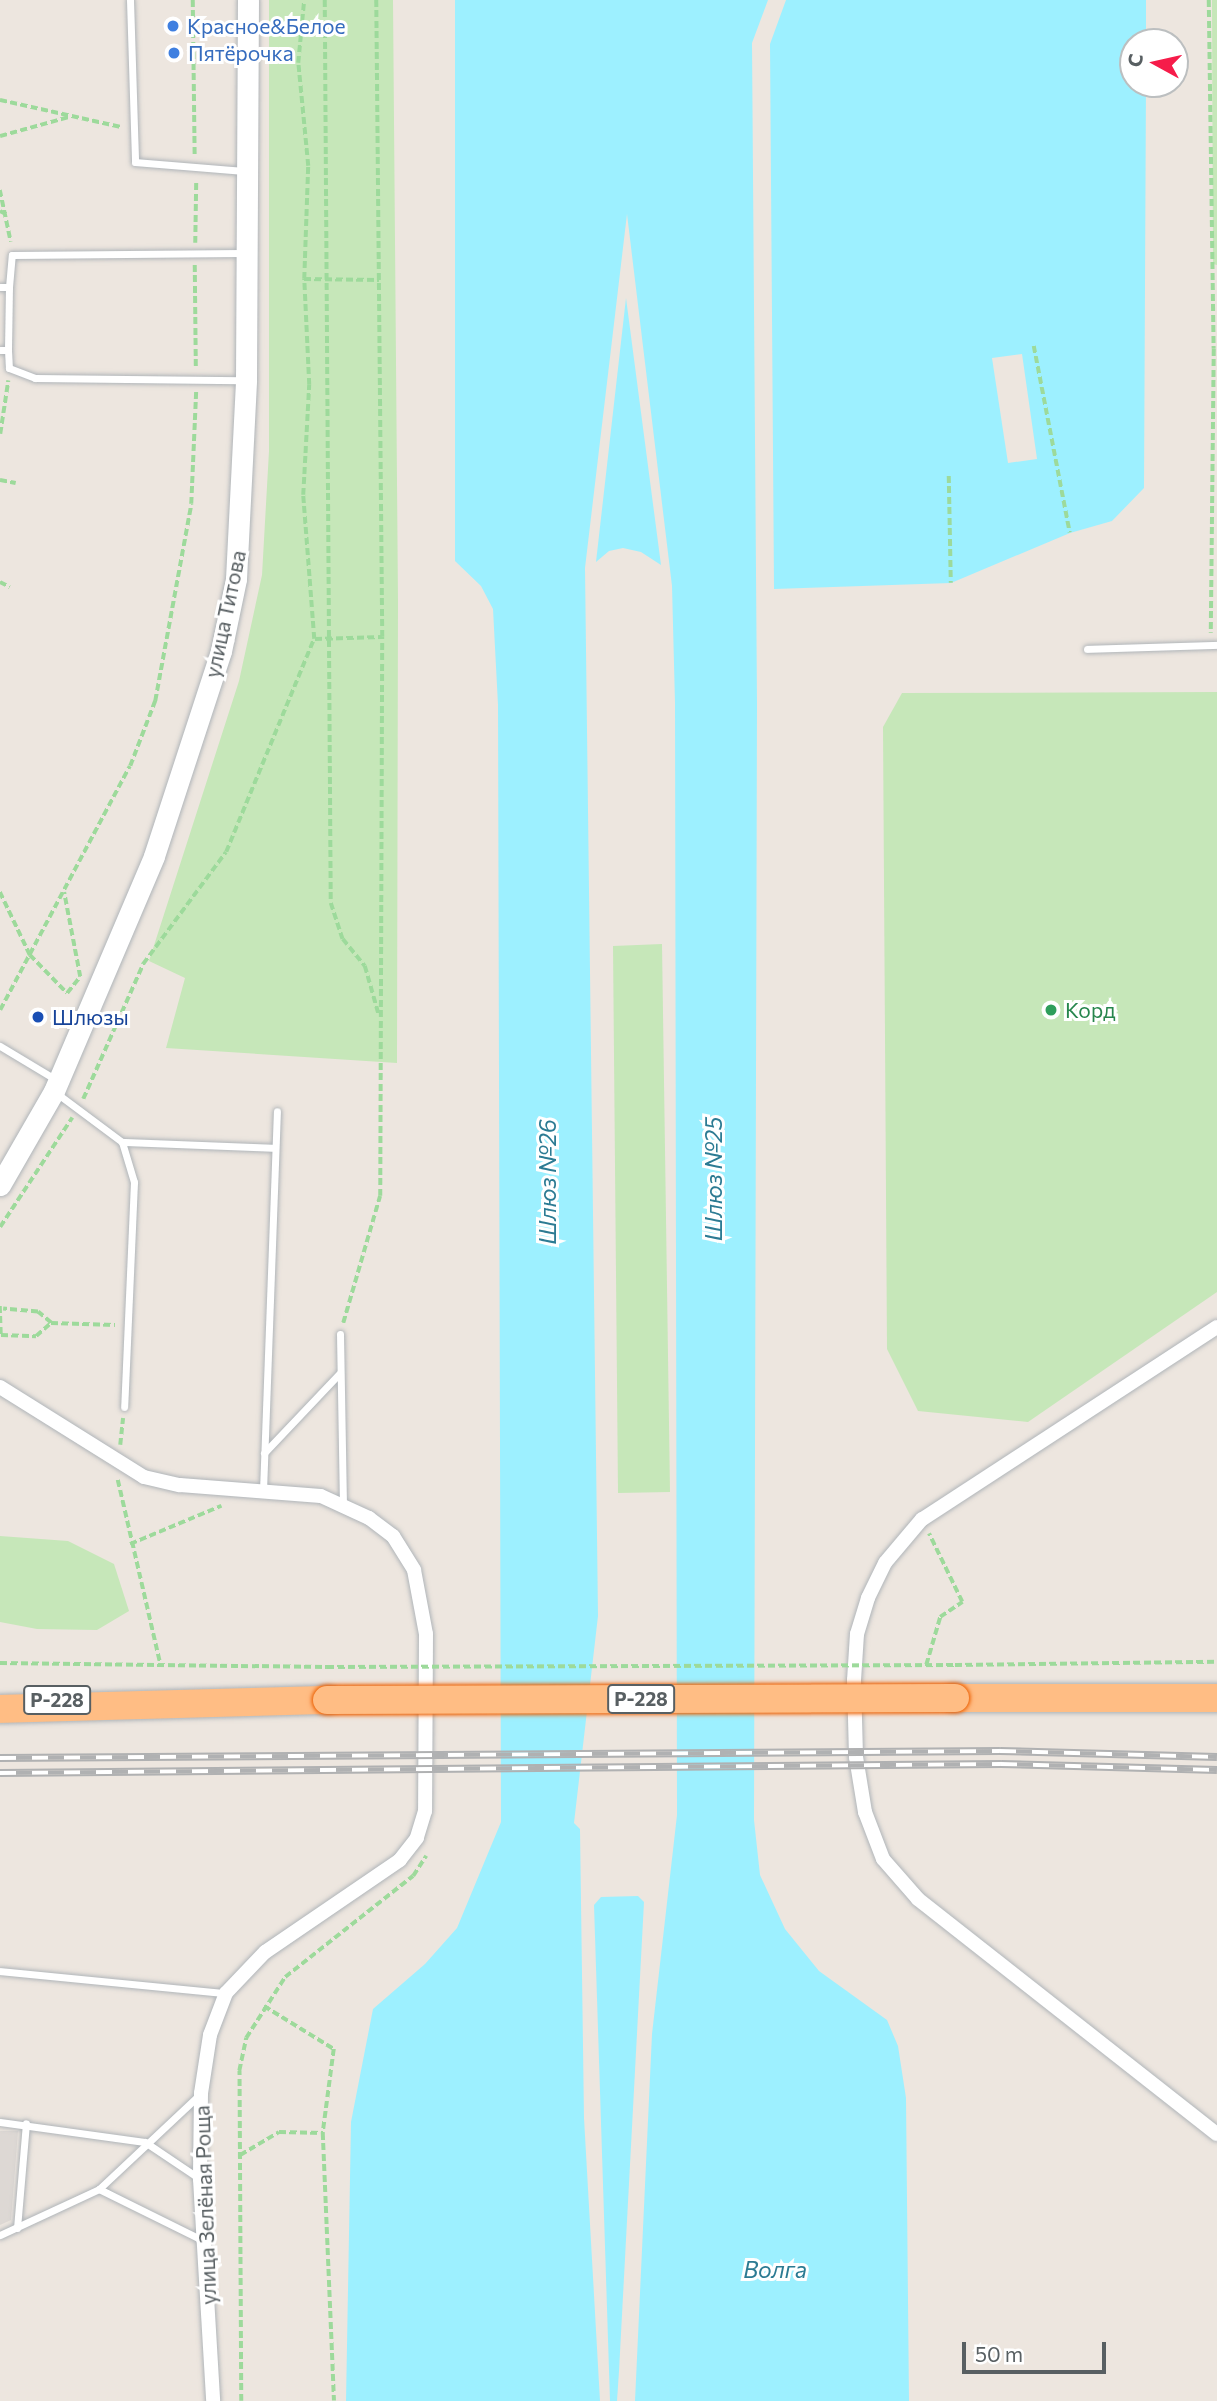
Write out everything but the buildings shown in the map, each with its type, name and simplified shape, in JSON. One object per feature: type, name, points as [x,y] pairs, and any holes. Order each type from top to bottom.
[{"type":"highway","name":"Р-228","points":[[0,1696],[115,1703]]},
{"type":"highway","name":"Р-228","points":[[0,1709],[115,1703],[327,1700],[1217,1698]]},
{"type":"main road","name":"улица Титова","points":[[0,1185],[57,1086],[154,856],[221,651],[236,579],[243,508],[248,253],[248,0]]},
{"type":"street","points":[[1217,1327],[922,1519],[885,1563],[867,1598],[857,1634],[856,1757],[864,1812],[883,1858],[918,1899],[1217,2134]]},
{"type":"street","name":"улица Зелёная Роща","points":[[0,1387],[144,1477],[180,1485],[321,1496],[393,1536],[414,1570],[426,1634],[425,1811],[417,1838],[400,1860],[265,1952],[226,1993],[210,2035],[201,2093],[200,2179],[214,2401]]},
{"type":"lane","points":[[130,0],[135,162],[196,170],[248,171]]},
{"type":"lane","points":[[246,380],[35,378],[9,368],[4,350],[4,287],[12,255],[248,253]]},
{"type":"lane","points":[[1087,649],[1214,645]]},
{"type":"lane","points":[[0,1046],[57,1086],[77,1109],[122,1142],[275,1148]]},
{"type":"lane","points":[[263,1492],[277,1111]]},
{"type":"lane","points":[[122,1142],[134,1182],[124,1407]]},
{"type":"lane","points":[[340,1334],[343,1506]]},
{"type":"lane","points":[[264,1453],[341,1373]]},
{"type":"lane","points":[[0,1971],[226,1993]]},
{"type":"lane","points":[[0,2235],[99,2189],[145,2142],[201,2093]]},
{"type":"lane","points":[[0,2122],[26,2123],[145,2142],[200,2179]]},
{"type":"lane","points":[[17,2228],[26,2123]]},
{"type":"lane","points":[[99,2189],[204,2241]]},
{"type":"path","points":[[0,1010],[130,766],[155,701],[190,517],[196,378],[193,0]]},
{"type":"path","points":[[0,1227],[94,1081],[143,964],[226,852],[314,639],[303,495],[309,385],[304,279],[308,166],[298,63],[304,0]]},
{"type":"path","points":[[325,0],[331,903],[342,939],[365,966],[381,1020]]},
{"type":"path","points":[[340,1334],[380,1196],[382,637],[376,0]]},
{"type":"path","points":[[1209,0],[1215,349],[1210,545],[1214,645]]},
{"type":"path","points":[[0,100],[134,130]]},
{"type":"path","points":[[0,136],[71,116]]},
{"type":"path","points":[[0,190],[8,215],[12,255]]},
{"type":"path","points":[[0,211],[8,215]]},
{"type":"path","points":[[304,279],[380,280]]},
{"type":"path","points":[[1034,346],[1070,533]]},
{"type":"path","points":[[0,434],[9,368]]},
{"type":"path","points":[[949,476],[951,583]]},
{"type":"path","points":[[0,480],[16,483]]},
{"type":"path","points":[[1210,545],[1217,543]]},
{"type":"path","points":[[0,582],[10,587]]},
{"type":"path","points":[[314,639],[382,637]]},
{"type":"path","points":[[0,892],[30,955],[67,993],[80,977],[64,892]]},
{"type":"path","points":[[51,1323],[36,1336],[1,1336],[1,1308],[38,1312],[51,1323],[128,1325]]},
{"type":"path","points":[[124,1407],[118,1461],[130,1544],[161,1666]]},
{"type":"path","points":[[130,1544],[227,1504]]},
{"type":"path","points":[[922,1519],[962,1602],[940,1617],[926,1665]]},
{"type":"path","points":[[0,1663],[327,1667],[955,1665],[1217,1661]]},
{"type":"path","points":[[263,2006],[334,2049],[323,2133],[334,2401]]},
{"type":"path","points":[[239,2156],[279,2132],[323,2133]]},
{"type":"shaded area","points":[[0,2131],[18,2131],[11,2220],[0,2225]]},
{"type":"green space","points":[[269,0],[393,0],[398,601],[397,1063],[166,1048],[185,978],[149,961],[239,681],[262,575],[269,451]]},
{"type":"green space","points":[[1212,0],[1217,0],[1217,265],[1213,264]]},
{"type":"green space","name":"Корд","points":[[1217,692],[1217,1292],[1028,1422],[918,1411],[887,1349],[883,727],[902,693]]},
{"type":"green space","points":[[662,944],[670,1492],[618,1493],[613,946]]},
{"type":"green space","points":[[0,1536],[68,1541],[114,1564],[129,1611],[97,1630],[37,1629],[0,1622]]},
{"type":"water","points":[[455,0],[768,0],[752,43],[757,703],[754,1820],[760,1875],[785,1929],[819,1971],[887,2020],[898,2046],[906,2098],[909,2401],[635,2401],[652,2034],[677,1815],[675,703],[672,586],[627,214],[585,568],[598,1616],[574,1823],[580,1829],[584,2118],[600,2401],[346,2401],[351,2122],[373,2009],[425,1964],[457,1928],[501,1822],[498,705],[493,609],[481,586],[455,561]]},
{"type":"water","points":[[786,0],[1146,0],[1146,28],[1119,28],[1119,98],[1146,98],[1144,488],[1112,521],[1070,533],[951,583],[774,589],[770,44]]},
{"type":"water","points":[[626,298],[661,565],[641,552],[623,548],[609,551],[596,562]]},
{"type":"water","points":[[638,1896],[644,1902],[619,2371],[617,2401],[610,2401],[594,1905],[601,1897]]},
{"type":"pier","points":[[1022,354],[1037,459],[1008,463],[992,358]]},
{"type":"railway","points":[[0,1758],[1000,1751],[1217,1757]]},
{"type":"railway","points":[[0,1773],[1001,1764],[1217,1770]]},
{"type":"place","name":"Красное&Белое","points":[[173,26]]},
{"type":"place","name":"Пятёрочка","points":[[174,53]]},
{"type":"place","name":"Корд","points":[[1051,1010]]},
{"type":"place","name":"Шлюзы","points":[[38,1017]]},
{"type":"water label","name":"Шлюз №25","points":[[713,1179]]},
{"type":"water label","name":"Шлюз №26","points":[[547,1182]]},
{"type":"water label","name":"Волга","points":[[775,2269]]}]
